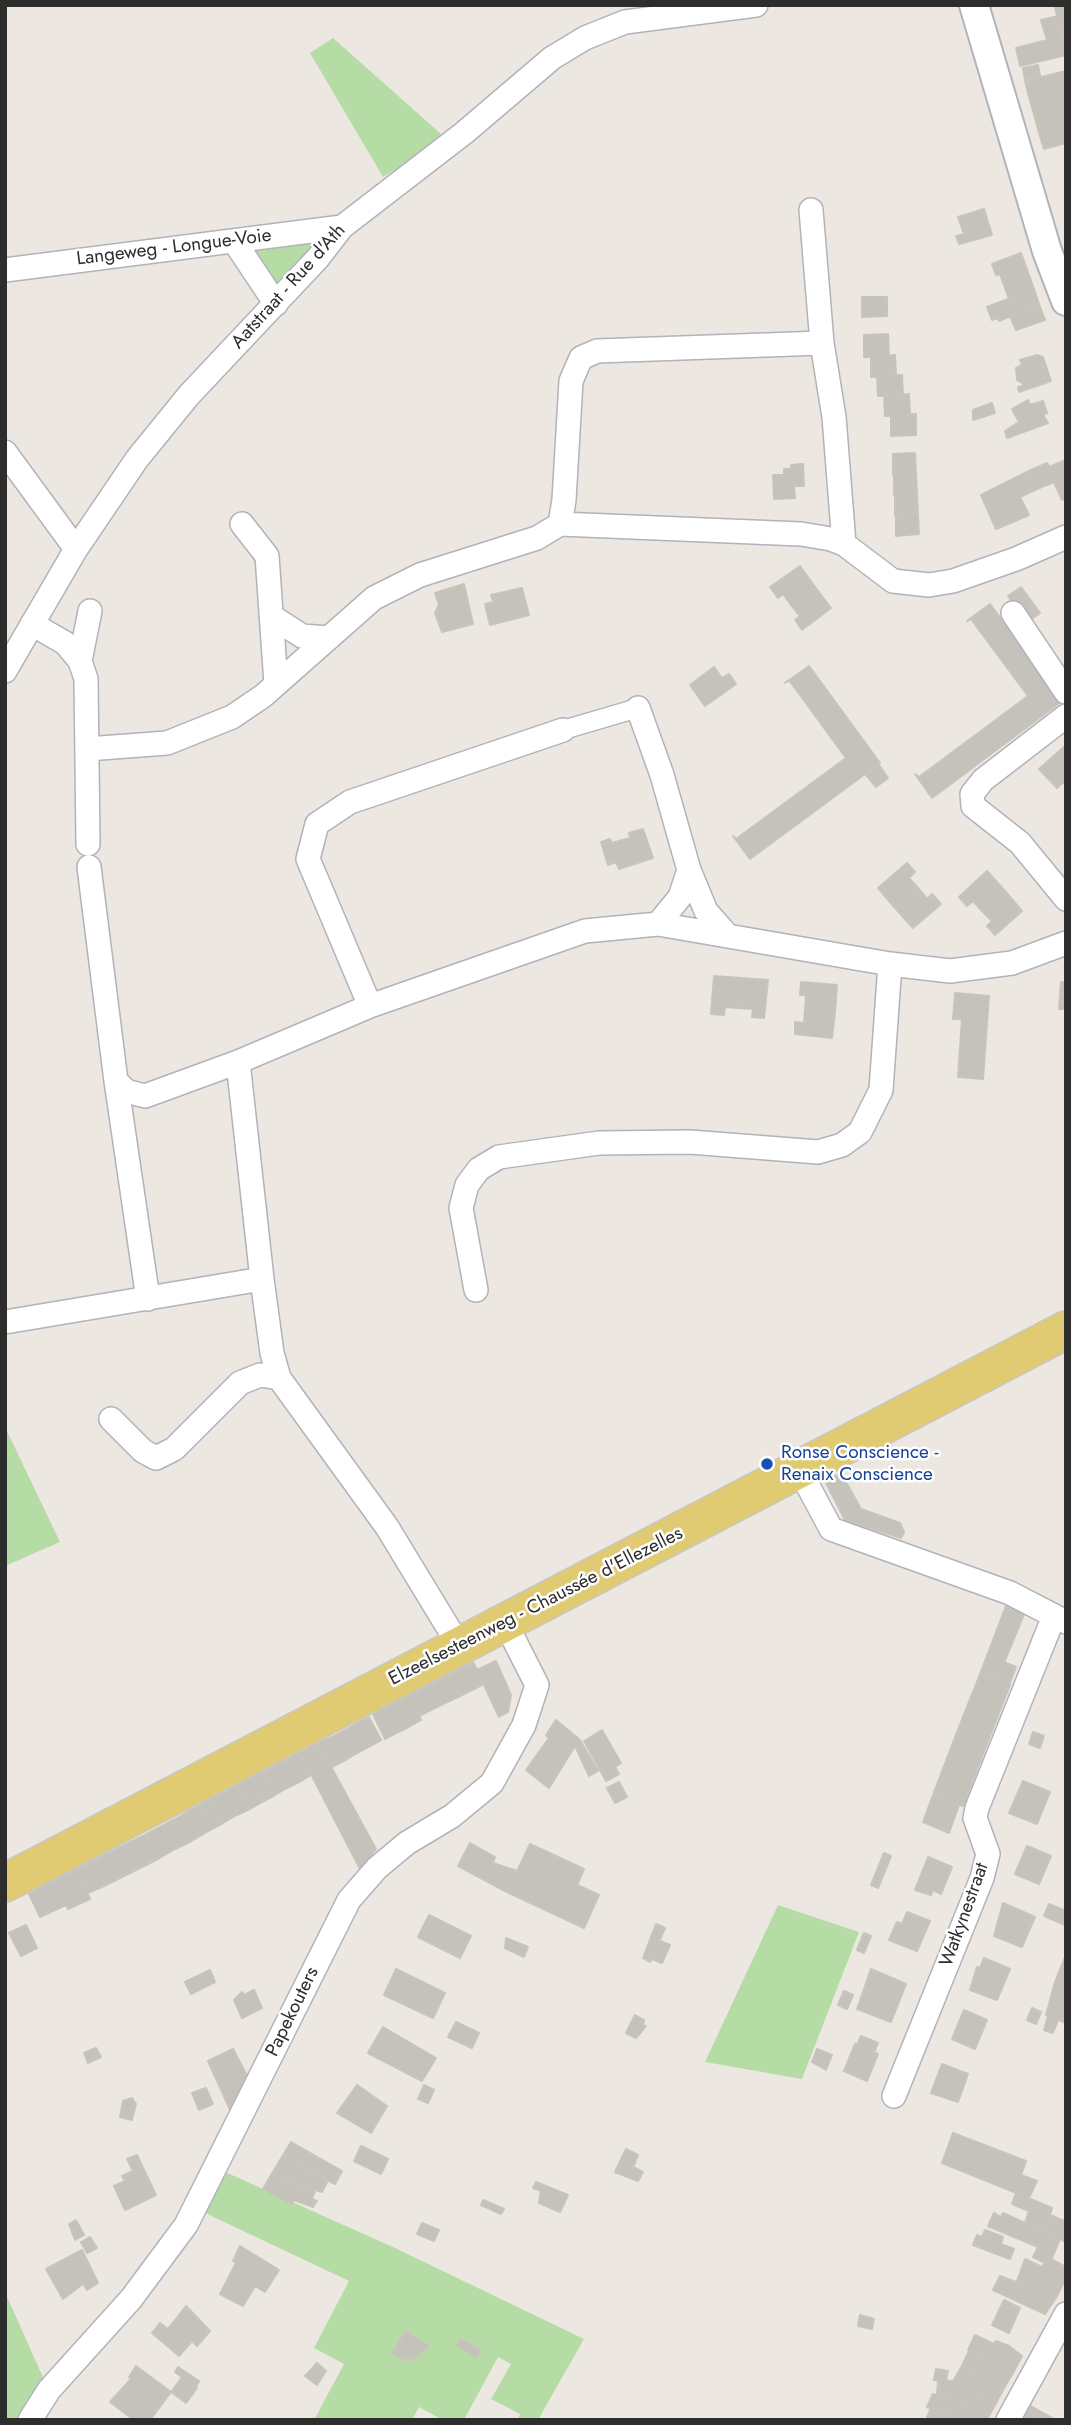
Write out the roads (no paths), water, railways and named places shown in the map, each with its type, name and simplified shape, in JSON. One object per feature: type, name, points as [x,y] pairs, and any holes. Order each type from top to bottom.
[{"type":"main road","name":"Elzeelsesteenweg - Chaussée d'Ellezelles","points":[[5,1883],[506,1624],[1066,1329]]},
{"type":"street","name":"Aatstraat - Rue d'Ath","points":[[5,671],[76,549],[146,448],[189,395],[318,258],[342,227],[464,133],[552,58],[585,38],[625,22],[756,5]]},
{"type":"street","points":[[974,5],[1056,248],[1066,301]]},
{"type":"street","points":[[811,210],[822,343],[834,417],[844,544]]},
{"type":"street","name":"Langeweg - Longue-Voie","points":[[5,270],[342,227]]},
{"type":"street","points":[[234,241],[276,304]]},
{"type":"street","points":[[559,524],[564,500],[570,381],[581,358],[597,351],[822,343]]},
{"type":"street","points":[[5,452],[76,549]]},
{"type":"street","points":[[242,523],[267,555],[276,684]]},
{"type":"street","points":[[87,749],[167,743],[232,717],[276,684],[374,598],[420,575],[537,538],[559,524],[801,534],[831,538],[844,544],[893,581],[929,585],[953,581],[1066,537]]},
{"type":"street","points":[[90,611],[80,661],[87,696],[88,855],[116,1081],[148,1299]]},
{"type":"street","points":[[1013,613],[1066,692]]},
{"type":"street","points":[[271,616],[302,636],[329,638]]},
{"type":"street","points":[[32,624],[65,643],[80,661]]},
{"type":"street","points":[[370,1006],[308,859],[317,824],[350,802],[563,730],[638,708],[662,775],[688,870],[706,911],[728,936]]},
{"type":"street","points":[[1066,716],[983,780],[972,793],[974,806],[1020,843],[1066,899]]},
{"type":"street","points":[[657,924],[680,897],[688,870]]},
{"type":"street","points":[[116,1081],[126,1091],[145,1096],[238,1062],[370,1006],[585,931],[657,924],[890,964],[950,971],[1012,964],[1066,943]]},
{"type":"street","points":[[476,1290],[461,1208],[467,1185],[479,1169],[499,1157],[612,1143],[690,1142],[818,1153],[842,1145],[860,1132],[881,1090],[890,964]]},
{"type":"street","points":[[238,1062],[262,1279],[272,1353],[279,1378],[387,1527],[460,1647]]},
{"type":"street","points":[[5,1322],[262,1279]]},
{"type":"street","points":[[111,1419],[143,1451],[156,1458],[174,1449],[240,1383],[260,1375],[279,1378]]},
{"type":"street","points":[[799,1469],[831,1529],[1010,1593],[1060,1619]]},
{"type":"street","name":"Watkynestraat","points":[[894,2096],[982,1878],[988,1854],[975,1818],[977,1808],[1060,1619]]},
{"type":"street","name":"Papekouters","points":[[30,2420],[49,2390],[131,2299],[186,2225],[349,1900],[377,1868],[407,1843],[452,1816],[492,1783],[524,1725],[537,1685],[506,1624]]},
{"type":"street","points":[[1008,2420],[1066,2314]]},
{"type":"place","name":"Ronse Conscience - Renaix Conscience","points":[[767,1464]]}]
